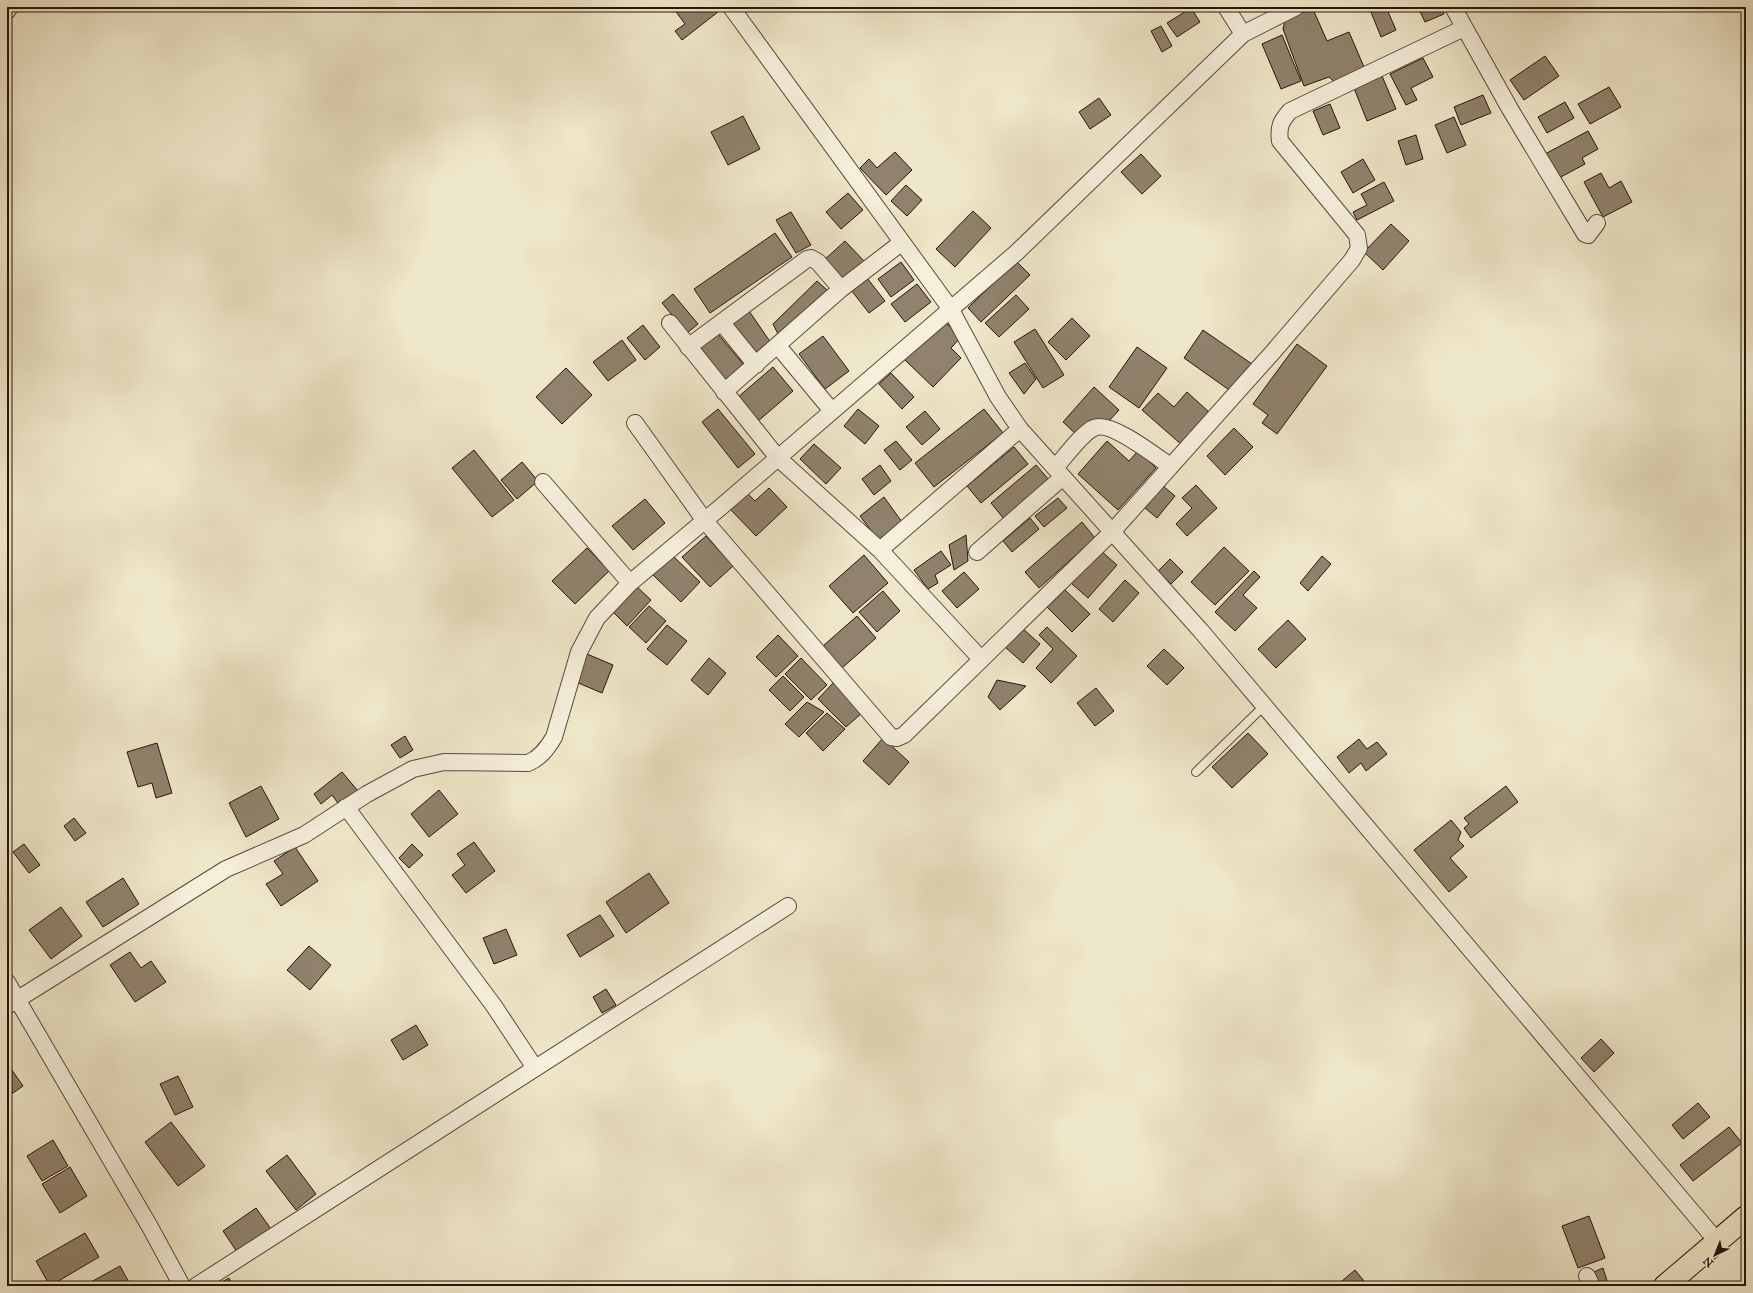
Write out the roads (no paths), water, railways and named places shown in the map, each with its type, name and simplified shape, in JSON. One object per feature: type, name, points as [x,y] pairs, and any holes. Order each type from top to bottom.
[{"type":"main road","points":[[1665,1286],[1716,1240],[1746,1216]]},
{"type":"street","points":[[7,11],[10,7]]},
{"type":"street","points":[[731,7],[901,243],[950,308],[994,390],[1020,429],[1201,631],[1716,1240]]},
{"type":"street","points":[[1226,7],[1244,34]]},
{"type":"street","points":[[12,1002],[226,869],[304,835],[346,807],[413,769],[444,762],[528,763],[536,759],[548,748],[554,737],[579,652],[597,618],[630,583],[705,521],[950,308],[1016,253],[1244,34],[1296,7]]},
{"type":"street","points":[[1453,7],[1585,234],[1588,235],[1597,223]]},
{"type":"street","points":[[635,423],[705,521],[891,737],[897,738],[904,735],[1112,532],[1273,352],[1352,260],[1359,248],[1357,235],[1280,141],[1278,132],[1280,122],[1290,111],[1464,28]]},
{"type":"street","points":[[724,392],[841,289],[901,243]]},
{"type":"street","points":[[688,348],[811,258],[818,262],[841,289]]},
{"type":"street","points":[[670,323],[688,348],[778,458],[880,550],[981,659]]},
{"type":"street","points":[[722,323],[756,365]]},
{"type":"street","points":[[778,346],[832,411]]},
{"type":"street","points":[[977,552],[1059,472],[1086,434],[1094,428],[1100,427],[1113,430],[1170,466]]},
{"type":"street","points":[[880,550],[1020,429]]},
{"type":"street","points":[[543,482],[630,583]]},
{"type":"street","points":[[346,807],[494,1006],[535,1068]]},
{"type":"street","points":[[196,1286],[788,906]]},
{"type":"street","points":[[7,982],[12,1002],[182,1286]]},
{"type":"lane","points":[[1196,772],[1264,706]]}]
